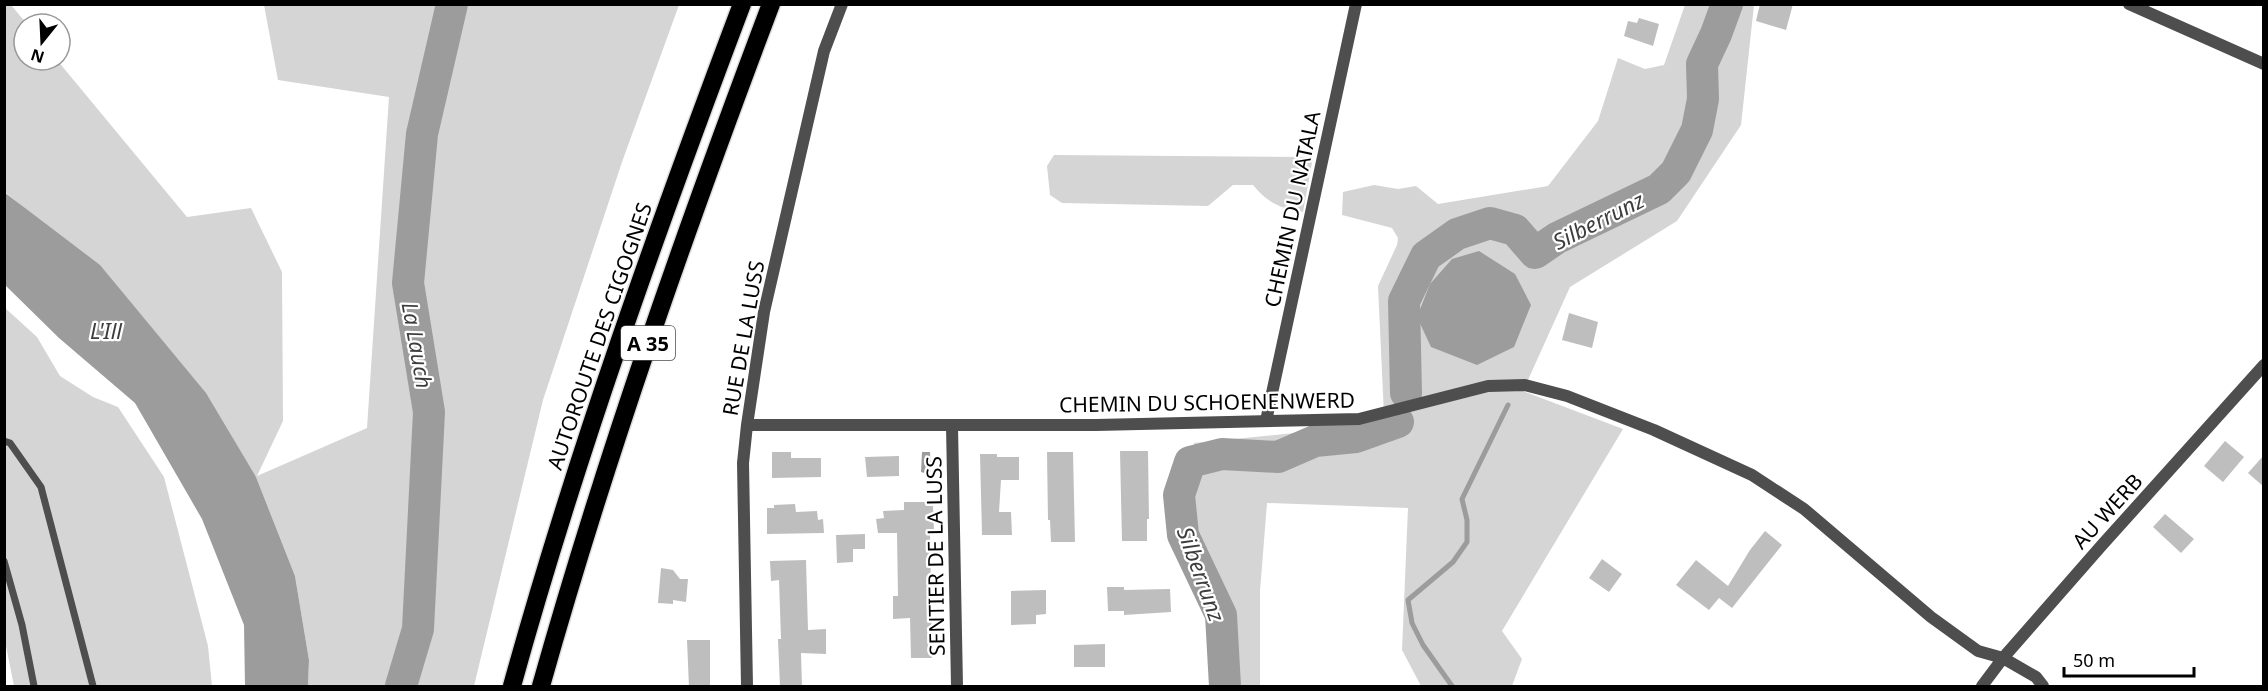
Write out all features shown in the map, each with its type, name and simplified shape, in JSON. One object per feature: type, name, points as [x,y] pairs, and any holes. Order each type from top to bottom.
[{"type":"highway","name":"AUTOROUTE DES CIGOGNES","points":[[512,687],[581,459],[628,317],[675,180],[742,4]]},
{"type":"highway","name":"A 35","points":[[541,687],[603,479],[654,325],[702,185],[771,4]]},
{"type":"street","name":"RUE DE LA LUSS","points":[[747,687],[743,463],[747,425],[764,312],[824,51],[842,4]]},
{"type":"street","name":"CHEMIN DU NATALA","points":[[1266,421],[1356,4]]},
{"type":"street","points":[[2129,4],[2264,64]]},
{"type":"street","name":"AU WERB","points":[[1982,687],[2003,658],[2264,365]]},
{"type":"street","name":"CHEMIN DU SCHOENENWERD","points":[[747,425],[1096,425],[1359,419],[1488,386],[1525,385],[1567,396],[1654,430],[1752,476],[1804,509],[1931,617],[1978,651],[2003,658],[2036,677],[2043,687]]},
{"type":"street","name":"SENTIER DE LA LUSS","points":[[952,426],[957,687]]},
{"type":"lane","points":[[4,441],[10,443],[41,487],[93,687]]},
{"type":"lane","points":[[4,561],[22,626],[34,687]]},
{"type":"shaded area","points":[[4,5],[11,5],[17,12],[12,12],[12,72],[67,72],[187,217],[251,208],[282,272],[283,421],[257,476],[367,428],[389,97],[278,80],[264,5],[679,5],[622,162],[543,400],[474,686],[308,686],[309,660],[295,576],[256,477],[32,214],[5,192]]},
{"type":"shaded area","points":[[1685,5],[1754,5],[1741,125],[1677,221],[1570,287],[1523,391],[1623,429],[1502,631],[1522,659],[1512,686],[1421,686],[1402,650],[1408,508],[1267,503],[1260,591],[1260,686],[1224,686],[1235,644],[1192,561],[1194,443],[1315,431],[1384,415],[1378,286],[1398,238],[1392,228],[1342,215],[1343,192],[1374,185],[1398,189],[1416,186],[1438,204],[1548,186],[1598,121],[1618,58],[1645,69],[1664,65]]},
{"type":"shaded area","points":[[1054,155],[1313,157],[1303,212],[1275,204],[1253,185],[1233,185],[1208,206],[1062,203],[1050,195],[1047,166]]},
{"type":"shaded area","points":[[4,307],[37,337],[60,376],[93,397],[118,407],[164,477],[208,646],[212,686],[14,686],[4,636]]},
{"type":"water","name":"L'Ill","points":[[4,192],[100,265],[206,393],[256,477],[295,576],[309,660],[308,686],[245,686],[244,625],[202,519],[135,403],[59,338],[5,285]]},
{"type":"water","points":[[1479,251],[1515,274],[1531,305],[1514,347],[1477,365],[1431,347],[1417,317],[1430,284],[1452,259]]},
{"type":"water","points":[[922,452],[930,452],[931,471],[928,474],[921,472]]},
{"type":"building","points":[[1760,4],[1793,4],[1786,30],[1756,21]]},
{"type":"building","points":[[1639,18],[1659,24],[1653,46],[1624,36],[1628,21],[1637,23]]},
{"type":"building","points":[[1569,313],[1598,322],[1592,348],[1562,340]]},
{"type":"building","points":[[2225,441],[2244,457],[2223,482],[2204,466]]},
{"type":"building","points":[[1120,451],[1148,451],[1147,541],[1122,541]]},
{"type":"building","points":[[772,452],[791,452],[791,458],[821,458],[821,477],[772,478]]},
{"type":"building","points":[[1047,452],[1073,452],[1075,542],[1051,542],[1050,520],[1048,520]]},
{"type":"building","points":[[980,454],[1019,457],[1019,480],[1001,480],[999,512],[1011,512],[1012,535],[982,535]]},
{"type":"building","points":[[2264,455],[2264,487],[2248,473]]},
{"type":"building","points":[[899,456],[899,476],[867,477],[865,457]]},
{"type":"building","points":[[904,502],[926,502],[926,506],[933,506],[934,531],[930,532],[932,658],[911,658],[910,618],[893,619],[893,596],[898,596],[897,533],[878,533],[876,519],[884,518],[883,511],[904,510]]},
{"type":"building","points":[[795,504],[796,512],[817,511],[818,520],[823,519],[824,533],[767,534],[767,508],[774,508],[774,505]]},
{"type":"building","points":[[2165,514],[2194,539],[2181,553],[2153,527]]},
{"type":"building","points":[[1765,531],[1782,545],[1732,608],[1719,598],[1709,610],[1676,585],[1696,560],[1728,586],[1750,550]]},
{"type":"building","points":[[865,534],[865,549],[853,549],[853,562],[837,563],[836,535]]},
{"type":"building","points":[[1602,559],[1622,574],[1609,592],[1589,578]]},
{"type":"building","points":[[806,560],[808,630],[826,629],[826,654],[801,653],[802,687],[780,687],[779,580],[771,581],[770,561]]},
{"type":"building","points":[[661,568],[673,570],[680,579],[688,579],[686,602],[673,600],[673,604],[658,603]]},
{"type":"building","points":[[1107,587],[1124,587],[1124,590],[1170,589],[1171,612],[1124,615],[1124,611],[1108,611]]},
{"type":"building","points":[[1046,590],[1046,614],[1036,615],[1036,624],[1011,625],[1011,591]]},
{"type":"building","points":[[687,640],[710,640],[710,687],[689,687]]},
{"type":"building","points":[[1105,644],[1105,667],[1074,667],[1074,645]]},
{"type":"waterway","name":"La Lauch","points":[[401,686],[418,629],[429,412],[408,283],[422,134],[452,4]]},
{"type":"waterway","name":"Silberrunz","points":[[1406,393],[1404,301],[1426,256],[1457,234],[1490,223],[1515,230],[1535,253],[1557,238],[1659,189],[1676,172],[1697,130],[1703,99],[1702,64],[1727,4]]},
{"type":"waterway","points":[[1452,686],[1423,645],[1412,623],[1408,600],[1453,562],[1467,542],[1467,520],[1462,499],[1508,405]]},
{"type":"waterway","name":"Silberrunz","points":[[1225,686],[1221,615],[1183,535],[1179,495],[1190,462],[1222,454],[1278,457],[1315,441],[1356,437],[1398,422]]}]
